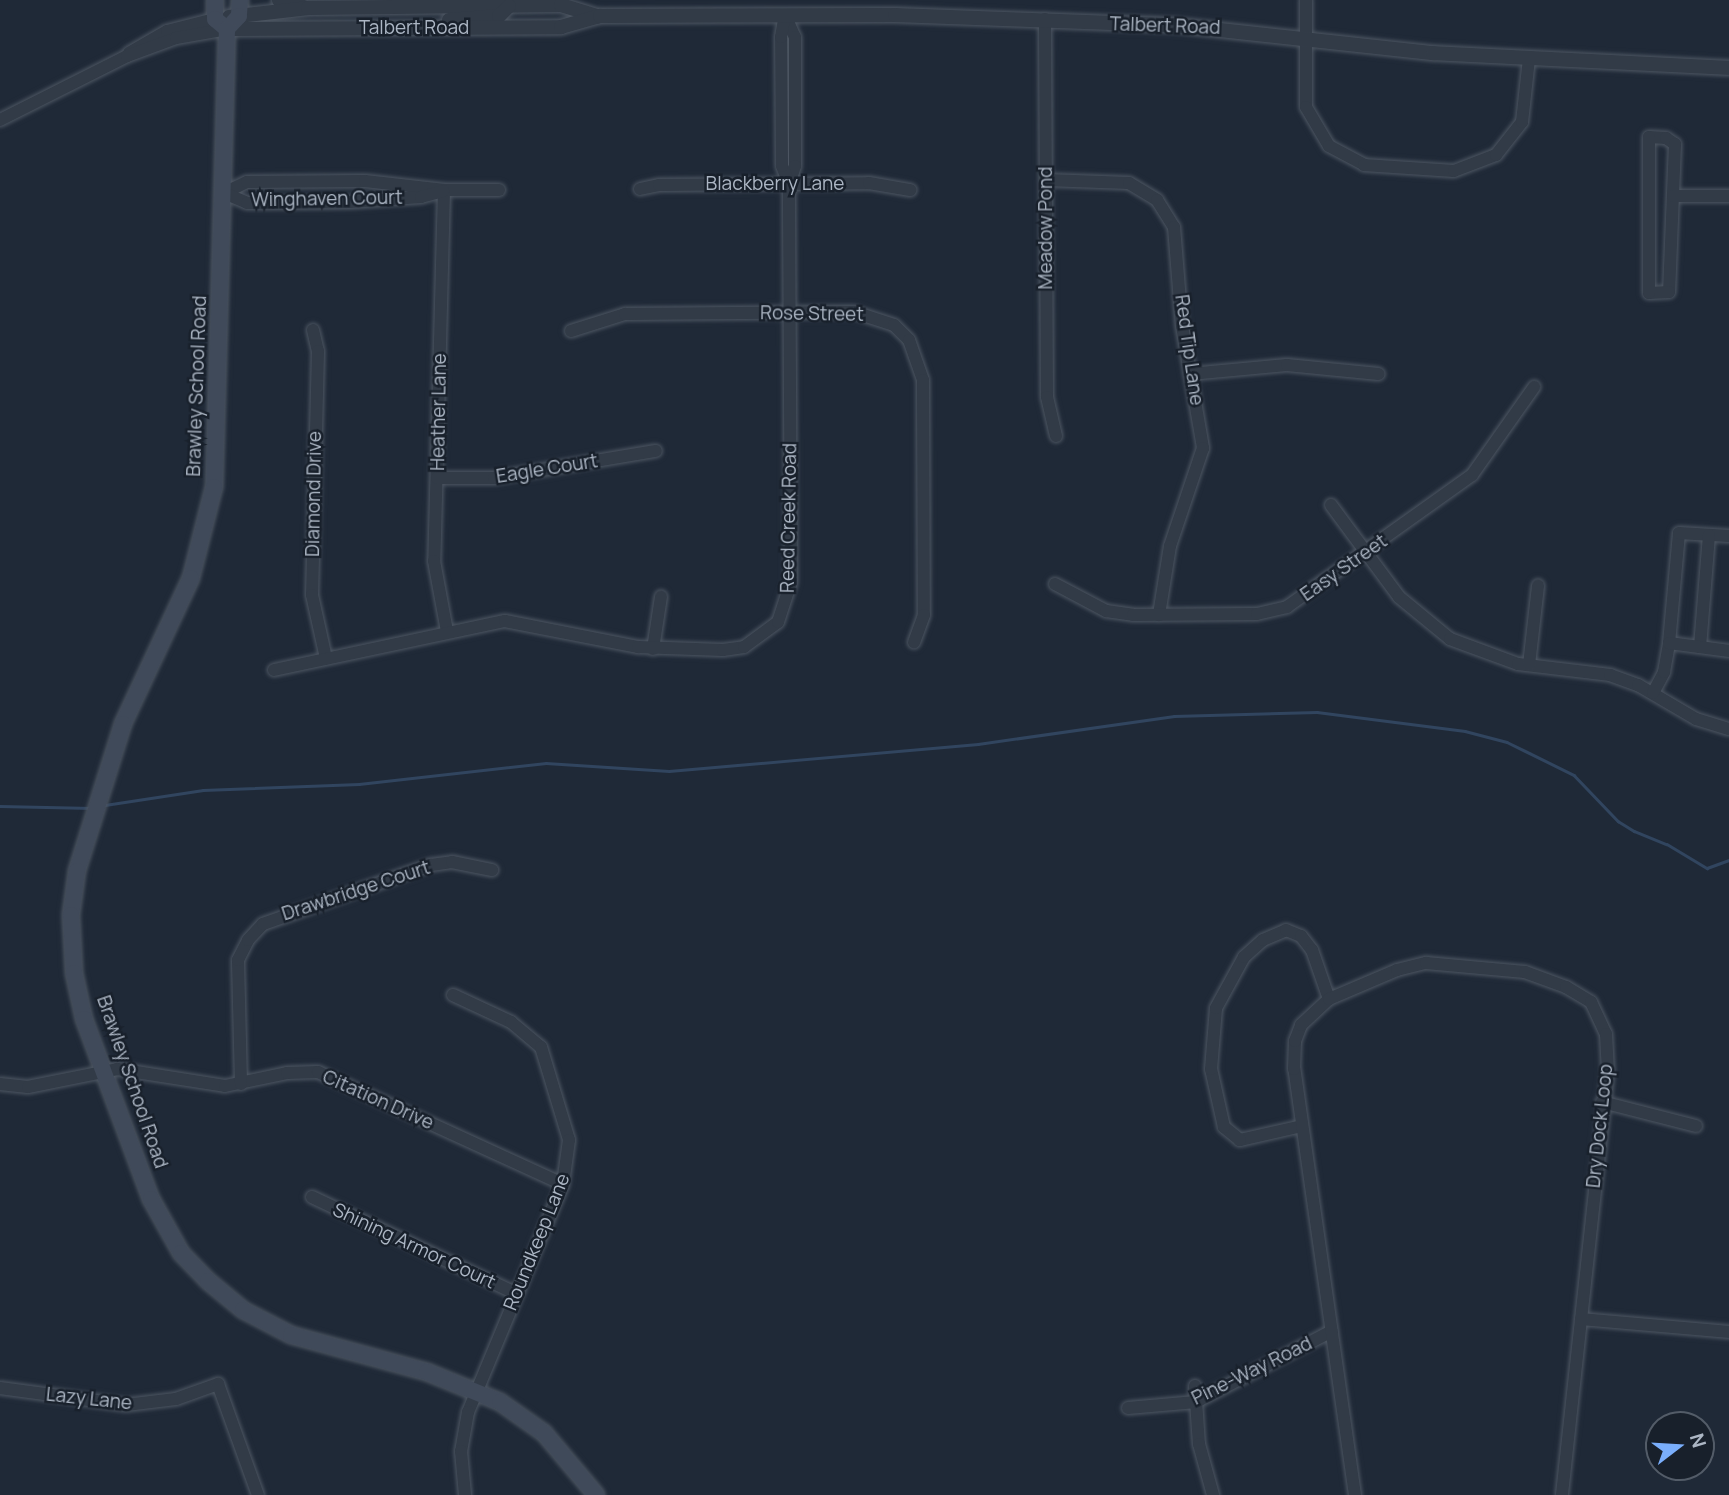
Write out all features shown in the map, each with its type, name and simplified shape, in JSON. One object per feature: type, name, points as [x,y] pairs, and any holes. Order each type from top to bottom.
[{"type":"main road","name":"Brawley School Road","points":[[215,0],[221,24],[224,193],[218,439],[210,509],[191,578],[123,724],[77,871],[71,915],[74,973],[102,1070],[167,1232],[208,1281],[243,1310],[291,1335],[427,1372],[477,1390],[544,1433],[596,1495]]},
{"type":"main road","points":[[221,24],[240,8]]},
{"type":"street","points":[[279,0],[308,8]]},
{"type":"street","points":[[1306,0],[1303,92],[1318,134],[1344,158],[1385,169],[1454,171],[1496,156],[1522,122],[1529,58]]},
{"type":"street","name":"Talbert Road","points":[[240,8],[561,5],[600,16]]},
{"type":"street","points":[[393,28],[499,16],[509,6]]},
{"type":"street","name":"Talbert Road","points":[[221,24],[393,28],[561,27],[600,16],[785,15],[1045,19],[1305,36],[1433,54],[1729,68]]},
{"type":"street","name":"Reed Creek Road","points":[[274,670],[484,623],[530,623],[653,649],[744,647],[763,637],[788,603],[789,184],[782,166],[781,37],[785,15]]},
{"type":"street","name":"Meadow Pond","points":[[1045,19],[1047,397],[1056,436]]},
{"type":"street","points":[[0,120],[127,56],[167,31],[221,24]]},
{"type":"street","points":[[1649,137],[1666,138],[1675,144],[1673,196],[1669,292],[1649,293],[1649,137]]},
{"type":"street","name":"Red Tip Lane","points":[[1046,180],[1129,183],[1165,209],[1178,246],[1190,374],[1202,433],[1201,463],[1170,547],[1159,615]]},
{"type":"street","name":"Winghaven Court","points":[[224,193],[247,182],[365,181],[444,190],[499,190]]},
{"type":"street","name":"Blackberry Lane","points":[[640,189],[869,183],[910,190]]},
{"type":"street","name":"Winghaven Court","points":[[224,193],[247,203],[349,202],[421,197],[444,190]]},
{"type":"street","name":"Heather Lane","points":[[444,190],[434,571],[447,631]]},
{"type":"street","points":[[1673,196],[1729,196]]},
{"type":"street","name":"Rose Street","points":[[571,331],[625,314],[789,313],[875,316],[909,340],[919,359],[924,615],[914,642]]},
{"type":"street","name":"Diamond Drive","points":[[313,330],[318,351],[312,595],[326,658]]},
{"type":"street","points":[[1190,374],[1273,365],[1349,368],[1379,374]]},
{"type":"street","name":"Easy Street","points":[[1055,584],[1106,611],[1159,615],[1266,613],[1307,596],[1472,475],[1534,387]]},
{"type":"street","name":"Eagle Court","points":[[437,478],[501,477],[656,451]]},
{"type":"street","points":[[1331,505],[1406,604],[1450,639],[1485,655],[1529,665],[1610,675],[1653,693],[1696,719],[1729,729]]},
{"type":"street","points":[[1653,693],[1664,673],[1669,643],[1679,533],[1729,536]]},
{"type":"street","points":[[1700,647],[1709,535]]},
{"type":"street","points":[[1529,665],[1538,586]]},
{"type":"street","points":[[653,649],[661,597]]},
{"type":"street","points":[[1669,643],[1729,651]]},
{"type":"street","name":"Drawbridge Court","points":[[241,1084],[239,960],[248,940],[263,924],[431,865],[452,862],[492,870]]},
{"type":"street","points":[[1301,1126],[1240,1140],[1224,1127],[1211,1069],[1216,1008],[1227,981],[1244,957],[1263,940],[1286,930],[1301,936],[1312,950],[1329,999]]},
{"type":"street","name":"Dry Dock Loop","points":[[1355,1495],[1301,1126],[1293,1065],[1295,1041],[1301,1025],[1329,999],[1426,963],[1525,972],[1566,987],[1591,1002],[1606,1034],[1608,1071],[1602,1102],[1562,1495]]},
{"type":"street","name":"Roundkeep Lane","points":[[453,995],[511,1021],[541,1047],[569,1140],[563,1184],[477,1390],[462,1436],[465,1495]]},
{"type":"street","name":"Citation Drive","points":[[0,1084],[29,1087],[102,1070],[157,1073],[202,1085],[241,1084],[287,1073],[318,1072],[563,1184]]},
{"type":"street","points":[[1602,1102],[1696,1126]]},
{"type":"street","name":"Shining Armor Court","points":[[312,1197],[517,1294]]},
{"type":"street","points":[[1581,1319],[1729,1332]]},
{"type":"street","name":"Pine-Way Road","points":[[1128,1408],[1196,1402],[1332,1331]]},
{"type":"street","name":"Lazy Lane","points":[[0,1388],[126,1405],[176,1399],[218,1384],[258,1495]]},
{"type":"street","points":[[1195,1385],[1199,1444],[1213,1495]]},
{"type":"waterway","points":[[105,805],[203,790],[359,784],[546,763],[669,771],[978,744],[1174,716],[1317,712],[1465,731],[1507,742],[1574,775],[1618,821],[1634,831],[1667,844],[1707,868],[1729,860]]},
{"type":"waterway","points":[[0,806],[92,808]]}]
